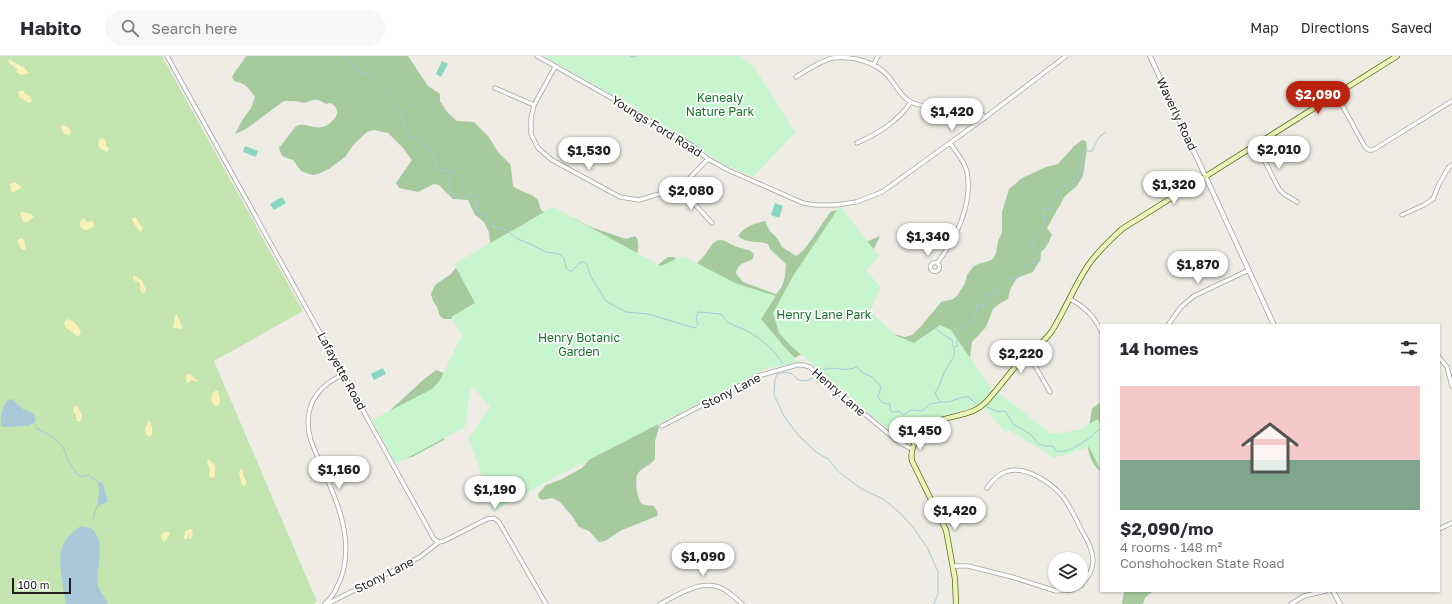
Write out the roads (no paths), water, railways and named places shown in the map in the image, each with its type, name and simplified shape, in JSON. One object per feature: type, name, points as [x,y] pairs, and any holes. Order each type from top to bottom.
[{"type":"main road","points":[[956,604],[956,587],[946,530],[913,464],[911,457],[912,449],[919,435],[932,424],[947,417],[973,411],[982,406],[1015,367],[1047,337],[1091,261],[1122,229],[1397,56]]},
{"type":"street","name":"Lafayette Road","points":[[167,56],[433,537],[439,542]]},
{"type":"street","name":"Youngs Ford Road","points":[[537,56],[691,145],[708,159],[728,170],[803,203],[816,205],[835,205],[856,202],[882,192],[985,118],[1066,56]]},
{"type":"street","points":[[796,77],[821,62],[834,58],[846,56],[862,59],[874,64],[888,76],[902,95],[911,102],[926,106],[957,102],[966,103],[979,109],[985,118]]},
{"type":"street","points":[[874,64],[878,56]]},
{"type":"street","name":"Waverly Road","points":[[1150,56],[1274,324]]},
{"type":"street","points":[[555,67],[534,105],[531,118],[531,134],[538,148],[552,160],[620,197],[639,200],[680,188],[708,159]]},
{"type":"street","points":[[495,88],[534,105]]},
{"type":"street","points":[[1336,94],[1365,147],[1369,150],[1373,150],[1452,102]]},
{"type":"street","points":[[857,143],[876,135],[896,121],[911,102]]},
{"type":"street","points":[[938,263],[955,234],[963,216],[967,194],[967,172],[950,143]]},
{"type":"street","points":[[1256,144],[1279,188],[1284,194],[1297,202]]},
{"type":"street","points":[[1402,215],[1434,199],[1449,167],[1452,165]]},
{"type":"street","points":[[680,188],[712,223]]},
{"type":"street","points":[[1169,324],[1181,307],[1194,296],[1249,270]]},
{"type":"street","points":[[1070,299],[1088,311],[1097,322],[1100,329]]},
{"type":"street","points":[[1027,356],[1034,364],[1050,392]]},
{"type":"street","points":[[1440,358],[1447,367],[1452,386]]},
{"type":"street","name":"Stony Lane","points":[[662,426],[758,376],[803,364]]},
{"type":"street","name":"Henry Lane","points":[[803,364],[810,367],[824,381],[900,444],[912,449]]},
{"type":"street","name":"Stony Lane","points":[[326,604],[336,590],[343,572],[345,558],[345,536],[338,508],[311,441],[308,422],[309,413],[316,394],[334,379],[344,374]]},
{"type":"street","points":[[987,488],[998,475],[1006,471],[1016,470],[1023,471],[1043,479],[1056,489],[1069,505],[1092,551],[1093,561],[1088,576]]},
{"type":"street","points":[[439,542],[444,541],[487,519],[494,518],[499,522],[546,604]]},
{"type":"street","points":[[1440,529],[1452,523]]},
{"type":"street","name":"Stony Lane","points":[[326,604],[420,557],[439,542]]},
{"type":"street","points":[[953,566],[968,566],[1048,589]]},
{"type":"street","points":[[660,604],[694,588],[707,585],[724,589],[742,604]]},
{"type":"street","points":[[1291,604],[1304,596],[1322,592]]},
{"type":"street","points":[[1334,592],[1340,604]]},
{"type":"water","points":[[12,399],[23,409],[33,413],[36,420],[34,423],[28,426],[1,427],[1,416],[3,409],[8,400]]},
{"type":"water","points":[[98,482],[103,485],[108,501],[98,506],[99,490]]},
{"type":"water","points":[[81,526],[91,528],[99,541],[100,555],[98,585],[108,604],[66,604],[60,555],[64,543],[68,537]]},
{"type":"waterway","points":[[342,56],[358,71],[370,76],[393,99],[400,110],[405,127],[410,136],[421,142],[426,148],[433,151],[437,168],[442,171],[453,171],[448,185],[453,195],[461,198],[474,195],[476,198],[476,208],[480,213],[487,216],[494,227],[506,230],[518,239],[546,252],[559,254],[564,258],[566,268],[569,271],[572,271],[581,262],[584,262],[587,264],[591,277],[606,301],[626,312],[648,314],[695,328],[698,324],[696,318],[698,312],[721,314],[734,326],[747,331],[764,342],[783,364]]},
{"type":"waterway","points":[[630,56],[636,56]]},
{"type":"waterway","points":[[940,402],[935,393],[954,356],[954,347],[957,346],[957,331],[970,323],[974,317],[977,305],[984,305],[989,300],[991,293],[999,290],[1002,282],[1019,277],[1027,265],[1040,261],[1040,256],[1032,242],[1033,239],[1041,232],[1045,220],[1043,210],[1051,209],[1062,186],[1074,182],[1080,174],[1084,151],[1092,151],[1099,137],[1106,132]]},
{"type":"waterway","points":[[932,323],[938,331],[953,341],[952,345],[954,347]]},
{"type":"waterway","points":[[820,373],[828,368],[851,369],[856,367],[872,377],[881,387],[878,397],[880,400],[886,404],[890,404],[890,410],[893,412],[898,411],[904,415],[911,410],[922,411],[930,404],[948,402],[964,397],[968,397],[977,404]]},
{"type":"waterway","points":[[815,376],[809,380],[802,381],[790,373],[777,374],[774,395],[784,416],[798,435],[816,452],[828,459],[838,471],[862,489],[883,499],[900,513],[913,527],[928,549],[938,572],[938,594],[934,604]]},
{"type":"waterway","points":[[987,407],[998,412],[1006,412],[1013,424],[1030,434],[1039,444],[1053,446],[1056,451],[1061,452],[1075,447],[1100,429]]},
{"type":"waterway","points":[[35,424],[36,428],[51,436],[63,447],[68,460],[77,474],[82,477],[88,475],[98,482]]},
{"type":"waterway","points":[[93,519],[98,505]]},
{"type":"park label","name":"Kenealy Nature Park","points":[[720,104]]},
{"type":"park label","name":"Henry Lane Park","points":[[824,314]]},
{"type":"park label","name":"Henry Botanic Garden","points":[[579,344]]}]
